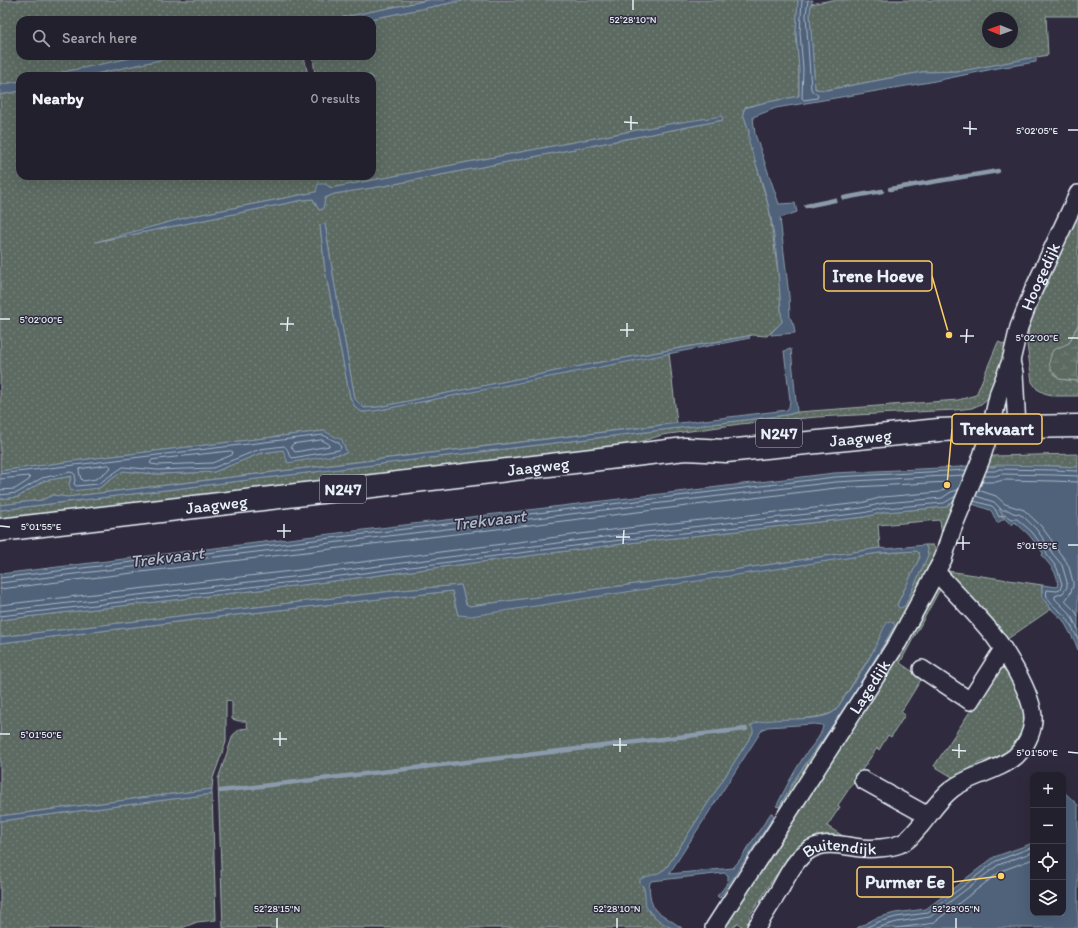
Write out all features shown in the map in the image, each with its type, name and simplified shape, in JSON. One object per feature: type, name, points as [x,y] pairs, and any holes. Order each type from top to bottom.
[{"type":"main road","name":"Jaagweg","points":[[0,530],[685,449],[726,451],[939,430],[1017,426],[1078,426]]},
{"type":"street","name":"Hoogedijk","points":[[991,428],[998,392],[1011,361],[1019,327],[1033,292],[1078,194]]},
{"type":"street","name":"Hoogedijk","points":[[1011,361],[1014,373],[1017,426]]},
{"type":"street","name":"Lagedijk","points":[[714,928],[898,642],[942,559],[981,459],[991,428]]},
{"type":"street","name":"Buitendijk","points":[[756,928],[794,866],[805,852],[824,844],[836,844],[862,848],[892,846],[902,843],[912,836],[952,789],[1004,764],[1015,757],[1022,750],[1031,730],[1033,720],[1030,700],[1021,681],[1003,648],[986,626],[936,572]]},
{"type":"street","points":[[922,669],[970,700],[1003,648]]},
{"type":"street","points":[[863,780],[928,816]]},
{"type":"green space","points":[[0,0],[429,0],[349,16],[16,16],[16,60],[122,60],[63,72],[16,72],[16,82],[0,85]]},
{"type":"green space","points":[[466,0],[798,0],[796,32],[799,68],[799,96],[745,107],[743,113],[769,208],[779,280],[782,322],[767,336],[753,335],[591,364],[379,407],[364,408],[355,399],[325,224],[320,225],[325,270],[350,397],[355,407],[362,412],[374,411],[669,353],[677,423],[67,497],[53,495],[42,500],[0,505],[0,499],[18,497],[43,481],[72,476],[69,484],[99,488],[123,471],[157,474],[214,472],[261,453],[283,450],[324,431],[0,471],[0,95],[16,92],[16,180],[373,180],[331,188],[325,184],[316,192],[192,216],[105,240],[303,200],[313,199],[319,210],[323,208],[325,198],[334,194],[384,186],[723,120],[669,124],[376,179],[376,72],[315,72],[313,60],[376,60],[376,18]]},
{"type":"green space","points":[[832,0],[1078,0],[1078,16],[1046,16],[1048,55],[962,71],[922,72],[826,90],[815,89],[810,15],[811,4]]},
{"type":"green space","points":[[160,60],[305,60],[307,72],[104,72]]},
{"type":"green space","points":[[1078,212],[1078,325],[1069,343],[1059,379],[1078,381],[1078,396],[1055,396],[1037,389],[1032,382],[1027,344],[1029,326],[1031,314]]},
{"type":"green space","points":[[1078,325],[1078,381],[1059,379],[1051,369],[1049,363],[1051,355],[1053,350],[1069,343]]},
{"type":"green space","points":[[998,342],[1006,345],[992,391],[987,399],[981,404],[972,408],[817,417],[740,424],[662,435],[630,445],[0,519],[0,510],[786,415],[798,412],[958,400],[976,395]]},
{"type":"green space","points":[[1078,454],[1078,467],[985,467],[989,458],[994,456]]},
{"type":"green space","points":[[955,500],[942,536],[940,520],[878,525],[880,548],[666,580],[470,606],[466,604],[461,585],[402,590],[0,637],[0,620],[302,585],[629,543],[864,517],[885,512],[946,507]]},
{"type":"green space","points":[[925,545],[933,545],[938,555],[891,645],[781,808],[779,807],[797,776],[860,684],[894,627],[876,647],[836,710],[822,716],[811,718],[756,723],[753,733],[667,867],[661,872],[640,883],[644,889],[648,909],[653,915],[663,922],[678,928],[223,928],[218,779],[233,735],[240,729],[248,728],[246,721],[232,719],[232,701],[226,700],[226,742],[213,778],[212,789],[0,816],[0,643],[452,591],[458,615],[879,553],[917,551],[920,557],[897,605],[905,606],[928,555]]},
{"type":"green space","points":[[948,571],[1042,585],[1042,597],[1051,609],[1006,640]]},
{"type":"green space","points":[[938,585],[961,608],[959,609],[944,592],[941,590],[939,591],[900,663],[922,678],[901,712],[905,715],[891,737],[888,735],[879,750],[877,748],[838,805],[840,807],[827,826],[843,836],[842,839],[782,874],[776,875],[749,917],[751,924],[748,928],[744,928],[737,923],[734,928],[719,928]]},
{"type":"green space","points":[[1003,668],[1007,668],[1027,715],[1020,743],[999,759],[991,759],[981,762],[971,767],[968,774],[954,778],[934,766],[994,675]]},
{"type":"green space","points":[[212,794],[216,920],[197,922],[182,928],[0,928],[0,821]]},
{"type":"water","points":[[429,0],[466,0],[376,18],[376,16],[349,16]]},
{"type":"water","points":[[798,0],[813,0],[810,15],[815,89],[827,90],[922,72],[962,71],[1036,57],[1036,62],[930,82],[776,108],[753,117],[755,134],[779,204],[795,203],[797,212],[780,218],[790,317],[795,333],[771,335],[771,333],[782,322],[776,250],[769,208],[749,143],[749,131],[743,113],[745,108],[799,96],[799,69],[796,32]]},
{"type":"water","points":[[122,60],[160,60],[104,72],[63,72]]},
{"type":"water","points":[[16,82],[16,92],[0,95],[0,85]]},
{"type":"water","points":[[722,116],[723,120],[384,186],[334,194],[325,198],[323,209],[319,210],[313,199],[303,200],[95,242],[192,216],[316,192],[318,184],[325,184],[331,188],[669,124]]},
{"type":"water","points":[[325,224],[355,399],[364,408],[379,407],[591,364],[749,336],[750,338],[374,411],[362,412],[355,407],[350,397],[325,270],[320,225]]},
{"type":"water","points":[[791,349],[797,412],[786,415],[0,510],[0,505],[42,500],[53,495],[67,497],[787,410],[790,400],[784,351]]},
{"type":"water","points":[[324,431],[342,440],[347,453],[288,463],[283,450],[261,453],[214,472],[157,474],[123,471],[99,488],[71,491],[69,484],[72,476],[43,481],[18,497],[0,499],[0,471]]},
{"type":"water","points":[[996,465],[1078,467],[1078,650],[1063,620],[1051,609],[1042,597],[1042,585],[1057,587],[1057,578],[1054,570],[1042,556],[1043,553],[1029,535],[1015,522],[1012,525],[1006,520],[1000,509],[1004,519],[997,523],[990,510],[958,499],[946,507],[885,512],[864,517],[629,543],[302,585],[0,620],[0,574],[834,473],[964,466],[995,467]]},
{"type":"water","points":[[925,545],[928,555],[905,606],[900,608],[897,605],[920,557],[917,551],[879,553],[471,616],[458,615],[452,591],[0,643],[0,637],[402,590],[461,585],[466,604],[470,606],[666,580],[880,548],[886,549]]},
{"type":"water","points":[[889,621],[895,625],[894,627],[860,684],[797,776],[779,807],[776,806],[792,775],[820,735],[822,725],[814,724],[767,727],[762,730],[669,874],[733,868],[772,813],[774,816],[720,898],[717,896],[725,887],[728,878],[728,875],[724,873],[651,881],[649,887],[650,895],[655,910],[682,928],[670,927],[658,919],[647,909],[644,888],[640,883],[640,879],[658,873],[667,867],[753,733],[751,726],[760,722],[771,720],[819,717],[836,710],[863,669]]},
{"type":"water","points":[[212,789],[212,794],[0,821],[0,816]]},
{"type":"water","points":[[1066,794],[1078,805],[1078,928],[857,928],[876,918],[895,913],[926,909],[994,857],[1030,844],[1030,916],[1066,916]]},
{"type":"waterway","points":[[890,189],[998,171]]},
{"type":"waterway","points":[[844,198],[882,191]]},
{"type":"waterway","points":[[806,206],[835,200]]},
{"type":"waterway","points":[[220,791],[746,729]]},
{"type":"place","name":"Irene Hoeve","points":[[949,335]]},
{"type":"place","name":"Trekvaart","points":[[947,485]]},
{"type":"place","name":"Purmer Ee","points":[[1001,876]]}]
